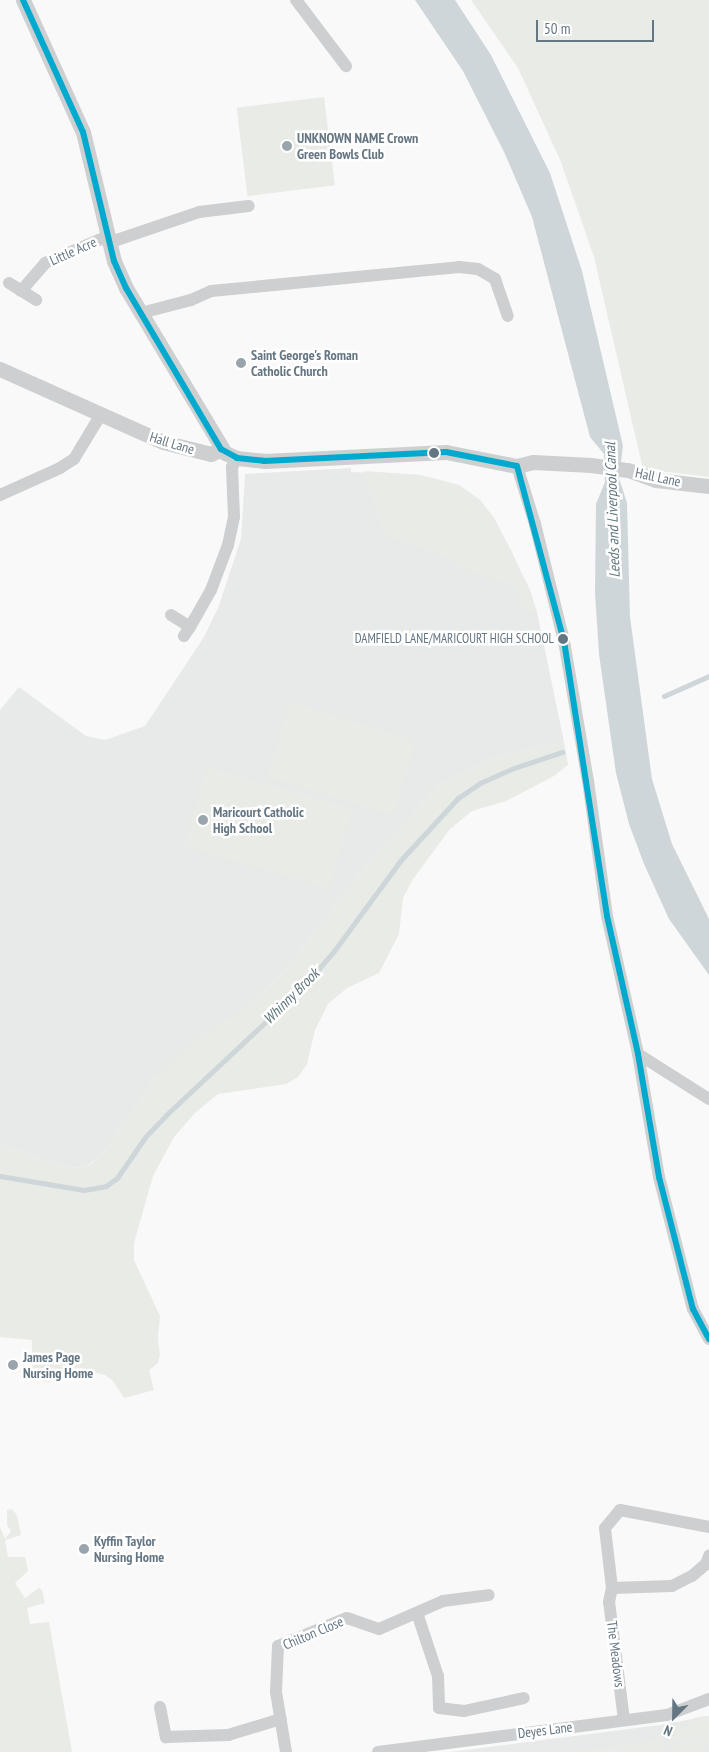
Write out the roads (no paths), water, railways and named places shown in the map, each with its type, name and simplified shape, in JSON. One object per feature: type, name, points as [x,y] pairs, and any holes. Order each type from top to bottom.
[{"type":"street","points":[[24,0],[83,132],[107,240],[126,288],[221,450]]},
{"type":"street","points":[[296,0],[346,66]]},
{"type":"street","name":"Little Acre","points":[[21,291],[45,263],[107,240],[199,212],[249,206]]},
{"type":"street","points":[[141,314],[191,300],[211,291],[459,267],[478,269],[495,279],[508,316]]},
{"type":"street","points":[[9,283],[36,300]]},
{"type":"street","name":"Hall Lane","points":[[0,369],[100,416],[180,447],[211,454],[221,450],[237,458],[264,461],[446,452],[517,466],[533,462],[591,465],[620,469],[656,480],[709,486]]},
{"type":"street","points":[[0,495],[60,468],[74,458],[100,416]]},
{"type":"street","points":[[171,615],[187,632],[211,590],[228,545],[234,518],[232,467],[237,458]]},
{"type":"street","points":[[517,466],[535,524],[564,640],[588,782],[607,916],[638,1054],[659,1177],[678,1261],[693,1309],[709,1339]]},
{"type":"street","points":[[638,1054],[709,1099]]},
{"type":"street","name":"The Meadows","points":[[624,1720],[610,1602],[612,1588],[605,1528],[620,1510],[709,1527]]},
{"type":"street","points":[[612,1588],[672,1586],[692,1576],[706,1564],[709,1556]]},
{"type":"street","name":"Chilton Close","points":[[286,1752],[276,1692],[278,1646],[347,1618],[379,1629],[443,1602],[489,1595]]},
{"type":"street","points":[[417,1613],[438,1676],[439,1708],[464,1712],[524,1698]]},
{"type":"street","name":"Deyes Lane","points":[[378,1752],[667,1715],[709,1699]]},
{"type":"street","points":[[160,1707],[166,1737],[228,1735],[281,1719]]},
{"type":"water","name":"Leeds and Liverpool Canal","points":[[415,0],[455,0],[491,55],[550,173],[582,271],[623,446],[619,478],[627,503],[630,617],[652,779],[672,844],[709,919],[709,975],[669,919],[644,864],[629,824],[616,773],[599,654],[595,593],[596,504],[605,482],[604,454],[590,437],[532,217],[505,154],[463,71]]},
{"type":"waterway","name":"Whinny Brook","points":[[664,696],[709,676]]},
{"type":"waterway","name":"Whinny Brook","points":[[0,1176],[84,1190],[106,1186],[117,1178],[146,1136],[166,1115],[303,987],[334,951],[400,861],[458,798],[480,783],[514,768],[562,752]]},
{"type":"place","name":"UNKNOWN NAME Crown Green Bowls Club","points":[[287,146]]},
{"type":"place","name":"Saint George's Roman Catholic Church","points":[[241,363]]},
{"type":"place","name":"DAMFIELD LANE/MARICOURT HIGH SCHOOL","points":[[563,639]]},
{"type":"place","name":"Maricourt Catholic High School","points":[[203,820]]},
{"type":"place","name":"James Page Nursing Home","points":[[13,1365]]},
{"type":"place","name":"Kyffin Taylor Nursing Home","points":[[84,1549]]}]
